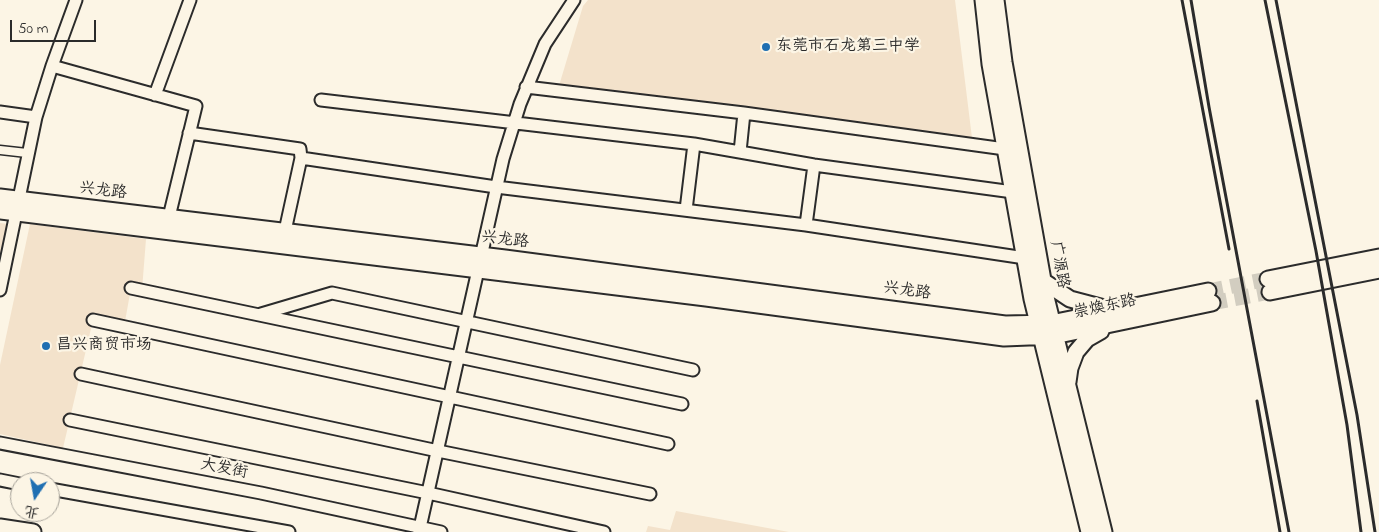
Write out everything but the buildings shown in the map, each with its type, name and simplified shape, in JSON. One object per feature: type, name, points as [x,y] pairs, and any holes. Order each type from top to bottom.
[{"type":"main road","name":"广源路","points":[[983,0],[990,64],[1024,258],[1067,390],[1104,532]]},
{"type":"main road","name":"广源路","points":[[996,0],[1004,62],[1043,281],[1046,330],[1089,532]]},
{"type":"main road","name":"兴龙路","points":[[0,197],[18,206],[480,262],[1005,331]]},
{"type":"main road","name":"兴龙路","points":[[0,212],[18,206],[168,217],[285,231],[480,262]]},
{"type":"main road","points":[[1379,257],[1269,285],[1379,270]]},
{"type":"main road","points":[[1043,281],[1070,299],[1114,317],[1087,339],[1076,352],[1070,368],[1067,390]]},
{"type":"main road","name":"崇焕东路","points":[[1005,331],[1046,330],[1210,297]]},
{"type":"main road","points":[[0,527],[33,532]]},
{"type":"street","points":[[0,290],[36,116],[76,0]]},
{"type":"street","points":[[155,95],[190,0]]},
{"type":"street","points":[[419,530],[496,188],[514,123],[526,87],[545,44],[574,0]]},
{"type":"street","points":[[52,66],[196,106],[168,217]]},
{"type":"street","points":[[526,87],[744,113],[1005,149]]},
{"type":"street","points":[[321,100],[694,144],[814,165],[1013,192]]},
{"type":"street","points":[[0,112],[36,116]]},
{"type":"street","points":[[740,152],[744,113]]},
{"type":"street","points":[[189,133],[300,149],[300,158],[285,231]]},
{"type":"street","points":[[686,210],[694,144]]},
{"type":"street","points":[[0,150],[27,153]]},
{"type":"street","points":[[300,158],[496,188],[806,225],[1024,258]]},
{"type":"street","points":[[806,225],[814,165]]},
{"type":"street","points":[[131,288],[682,404]]},
{"type":"street","points":[[258,315],[332,292],[693,370]]},
{"type":"street","points":[[93,320],[668,444]]},
{"type":"street","points":[[81,374],[438,451],[650,494]]},
{"type":"street","points":[[70,420],[428,493],[604,532]]},
{"type":"street","name":"大发街","points":[[0,443],[261,493],[419,530],[442,532]]},
{"type":"street","points":[[60,491],[289,532]]},
{"type":"shaded area","name":"东莞市石龙第三中学","points":[[588,0],[955,0],[972,138],[558,89],[583,6]]},
{"type":"shaded area","points":[[0,223],[8,224],[0,263]]},
{"type":"shaded area","name":"昌兴商贸市场","points":[[30,224],[146,239],[142,290],[131,288],[124,327],[93,320],[63,448],[0,434],[0,365]]},
{"type":"shaded area","points":[[676,511],[789,532],[646,532],[648,526],[670,530]]},
{"type":"tunnel","points":[[1208,291],[1268,279]]},
{"type":"tunnel","points":[[1212,303],[1270,292]]},
{"type":"railway","points":[[1182,0],[1229,249]]},
{"type":"railway","points":[[1191,0],[1209,107],[1289,532]]},
{"type":"railway","points":[[1265,0],[1316,251],[1347,425],[1361,532]]},
{"type":"railway","points":[[1276,0],[1357,415],[1375,532]]},
{"type":"railway","points":[[1257,401],[1280,532]]},
{"type":"place","name":"东莞市石龙第三中学","points":[[766,47]]},
{"type":"place","name":"昌兴商贸市场","points":[[46,346]]}]
